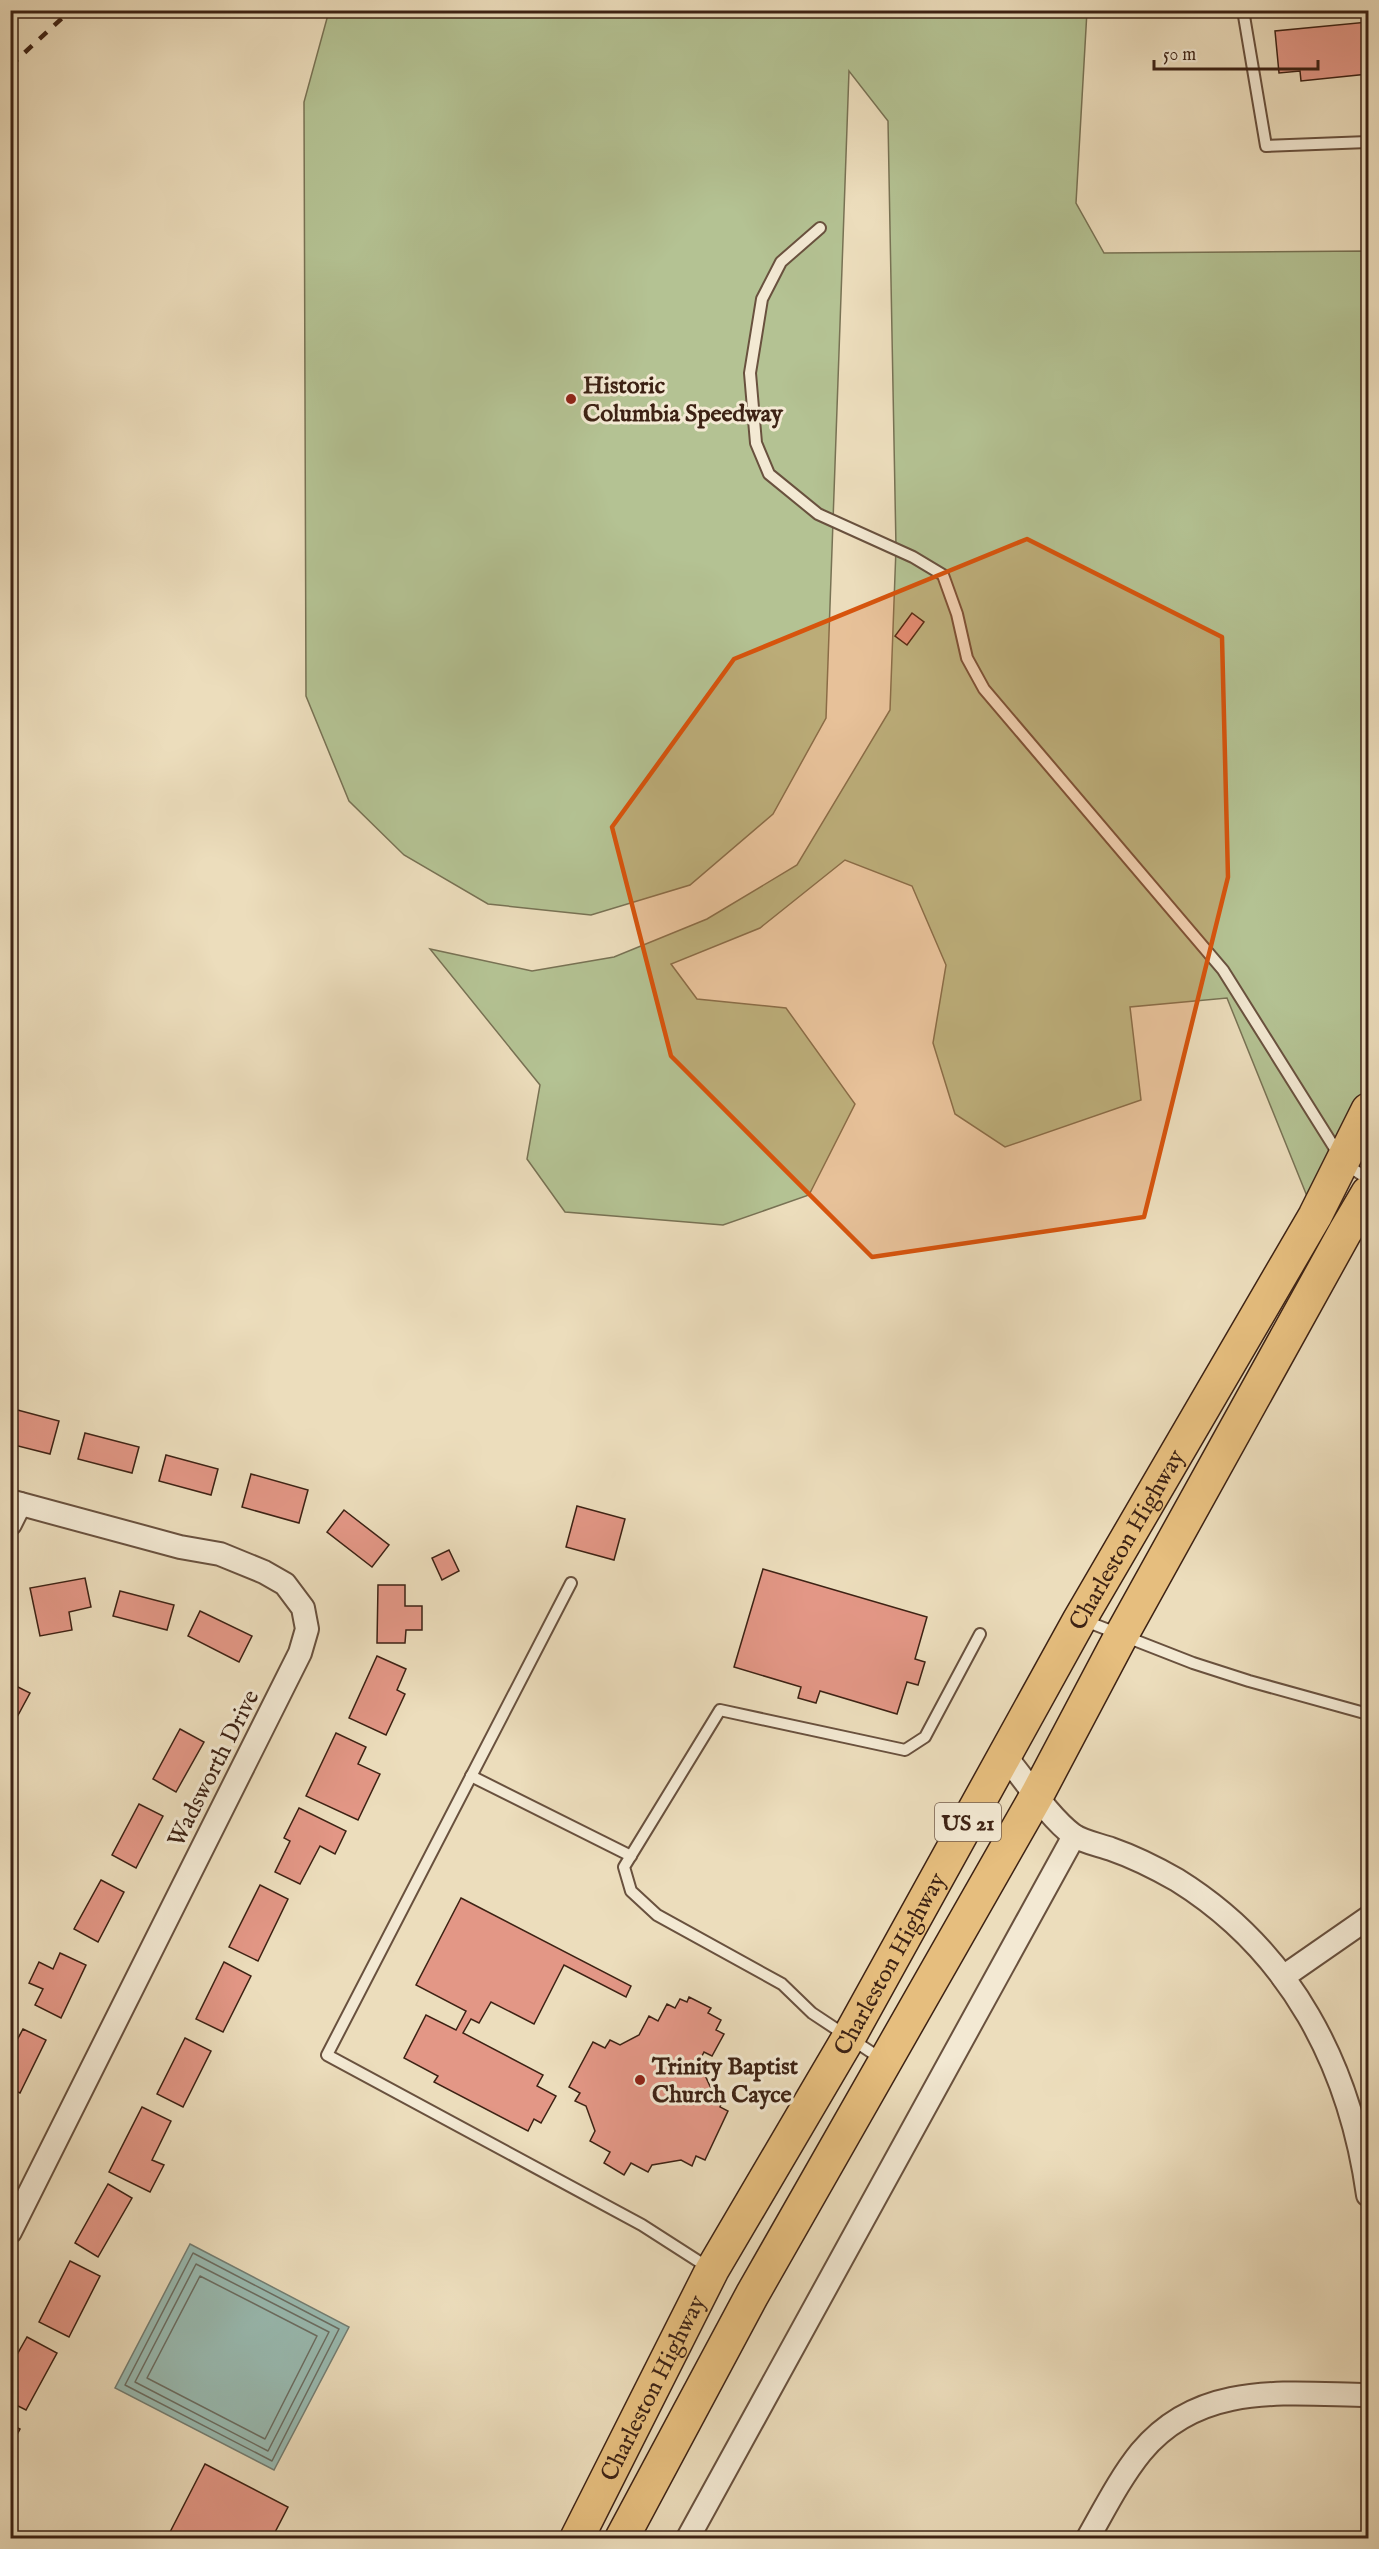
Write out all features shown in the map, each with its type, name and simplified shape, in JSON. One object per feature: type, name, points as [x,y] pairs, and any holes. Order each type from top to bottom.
[{"type":"main road","name":"Charleston Highway","points":[[577,2538],[712,2270],[849,2037],[1080,1619],[1315,1216],[1356,1171],[1368,1110]]},
{"type":"main road","name":"Charleston Highway","points":[[622,2538],[752,2295],[1037,1795],[1121,1636],[1368,1193]]},
{"type":"street","points":[[10,1524],[15,1502]]},
{"type":"street","name":"Wadsworth Drive","points":[[10,2232],[295,1664],[307,1629],[303,1608],[285,1584],[243,1562],[15,1502]]},
{"type":"street","points":[[1005,1756],[1074,1836],[1114,1850],[1178,1881],[1234,1923],[1283,1977],[1325,2045],[1336,2069],[1364,2160],[1368,2195]]},
{"type":"street","points":[[688,2538],[1074,1836]]},
{"type":"street","points":[[1283,1977],[1368,1918]]},
{"type":"street","points":[[1088,2538],[1115,2490],[1142,2451],[1177,2419],[1198,2408],[1244,2396],[1368,2395]]},
{"type":"lane","points":[[1250,10],[1244,16],[1266,146],[1368,142]]},
{"type":"lane","points":[[820,228],[781,262],[762,299],[750,372],[756,443],[769,474],[818,514],[913,557],[943,575],[957,614],[967,658],[984,689],[1223,970],[1356,1171]]},
{"type":"lane","points":[[571,1583],[327,2055],[642,2225],[712,2270]]},
{"type":"lane","points":[[1080,1619],[1249,1682],[1368,1714]]},
{"type":"lane","points":[[886,2061],[812,2013],[782,1984],[657,1915],[631,1891],[624,1867],[720,1710],[905,1750],[925,1737],[980,1634]]},
{"type":"lane","points":[[471,1776],[631,1856]]},
{"type":"highlighted area","points":[[1027,539],[1222,637],[1228,877],[1144,1217],[872,1257],[671,1056],[612,827],[734,659]]},
{"type":"green space","points":[[329,11],[1087,11],[1076,203],[1104,253],[1368,251],[1368,1110],[1315,1216],[1227,998],[1130,1007],[1141,1100],[1005,1147],[955,1114],[933,1043],[946,965],[912,886],[845,860],[760,928],[671,964],[697,999],[786,1008],[855,1104],[809,1195],[723,1225],[565,1212],[527,1159],[540,1085],[430,949],[532,971],[614,957],[707,919],[797,865],[890,710],[896,548],[888,121],[849,71],[826,718],[773,814],[690,885],[591,915],[488,904],[404,855],[349,801],[306,696],[304,102]]},
{"type":"water","points":[[190,2244],[349,2327],[274,2470],[115,2388]]},
{"type":"building","points":[[1368,22],[1368,74],[1301,81],[1300,71],[1279,73],[1275,31]]},
{"type":"building","points":[[912,613],[924,622],[907,645],[895,636]]},
{"type":"building","points":[[10,1408],[59,1421],[50,1454],[10,1444]]},
{"type":"building","points":[[85,1433],[139,1447],[132,1473],[78,1459]]},
{"type":"building","points":[[166,1455],[218,1469],[211,1495],[159,1481]]},
{"type":"building","points":[[251,1474],[308,1490],[299,1523],[242,1507]]},
{"type":"building","points":[[577,1506],[625,1519],[614,1560],[566,1547]]},
{"type":"building","points":[[344,1510],[389,1545],[372,1567],[327,1532]]},
{"type":"building","points":[[449,1550],[459,1571],[442,1580],[432,1558]]},
{"type":"building","points":[[763,1569],[927,1617],[915,1659],[925,1662],[918,1685],[907,1682],[897,1714],[820,1691],[816,1703],[798,1698],[801,1687],[734,1667]]},
{"type":"building","points":[[85,1578],[91,1607],[69,1612],[72,1630],[40,1636],[30,1588]]},
{"type":"building","points":[[378,1585],[405,1585],[405,1606],[422,1606],[422,1630],[406,1630],[405,1643],[377,1643]]},
{"type":"building","points":[[120,1591],[174,1605],[167,1630],[113,1616]]},
{"type":"building","points":[[200,1611],[252,1636],[239,1662],[188,1636]]},
{"type":"building","points":[[377,1656],[406,1669],[397,1690],[405,1694],[386,1735],[349,1718]]},
{"type":"building","points":[[10,1683],[30,1693],[10,1730]]},
{"type":"building","points":[[180,1729],[204,1742],[176,1792],[153,1779]]},
{"type":"building","points":[[336,1733],[366,1747],[358,1764],[380,1774],[358,1820],[306,1796]]},
{"type":"building","points":[[139,1804],[163,1816],[136,1868],[112,1855]]},
{"type":"building","points":[[299,1808],[346,1831],[335,1854],[320,1846],[300,1884],[275,1872],[290,1841],[284,1838]]},
{"type":"building","points":[[101,1880],[124,1892],[98,1942],[74,1929]]},
{"type":"building","points":[[260,1885],[288,1899],[258,1961],[229,1947]]},
{"type":"building","points":[[461,1898],[631,1986],[626,1997],[564,1965],[534,2024],[491,2002],[479,2023],[471,2019],[463,2033],[543,2075],[537,2086],[556,2096],[541,2123],[534,2119],[528,2131],[434,2082],[438,2076],[404,2058],[426,2015],[456,2030],[466,2011],[416,1985]]},
{"type":"building","points":[[60,1953],[86,1965],[61,2018],[35,2005],[43,1989],[29,1983],[39,1962],[53,1969]]},
{"type":"building","points":[[224,1962],[251,1976],[223,2032],[196,2019]]},
{"type":"building","name":"Trinity Baptist Church Cayce","points":[[689,1997],[711,2008],[708,2013],[721,2020],[716,2030],[724,2034],[712,2056],[704,2052],[701,2058],[709,2063],[704,2073],[714,2095],[723,2099],[720,2107],[728,2111],[705,2160],[696,2156],[692,2166],[681,2160],[652,2165],[648,2172],[631,2163],[624,2175],[604,2163],[610,2152],[590,2141],[595,2131],[586,2106],[575,2101],[580,2093],[569,2087],[593,2042],[605,2048],[610,2040],[620,2045],[639,2035],[649,2016],[658,2021],[667,2004],[675,2008],[680,1999],[687,2002]]},
{"type":"building","points":[[23,2029],[46,2040],[20,2093],[10,2088],[10,2053]]},
{"type":"building","points":[[185,2038],[211,2051],[183,2107],[157,2094]]},
{"type":"building","points":[[142,2107],[171,2121],[152,2160],[164,2165],[150,2192],[109,2172]]},
{"type":"building","points":[[108,2184],[132,2198],[98,2257],[75,2243]]},
{"type":"building","points":[[70,2261],[100,2276],[69,2337],[39,2322]]},
{"type":"building","points":[[27,2337],[57,2353],[26,2410],[10,2402],[10,2367]]},
{"type":"building","points":[[10,2424],[20,2429],[10,2447]]},
{"type":"building","points":[[205,2464],[288,2507],[272,2538],[167,2538]]},
{"type":"railway","points":[[10,66],[71,10]]},
{"type":"place","name":"Historic Columbia Speedway","points":[[571,399]]},
{"type":"place","name":"Trinity Baptist Church Cayce","points":[[640,2080]]}]
